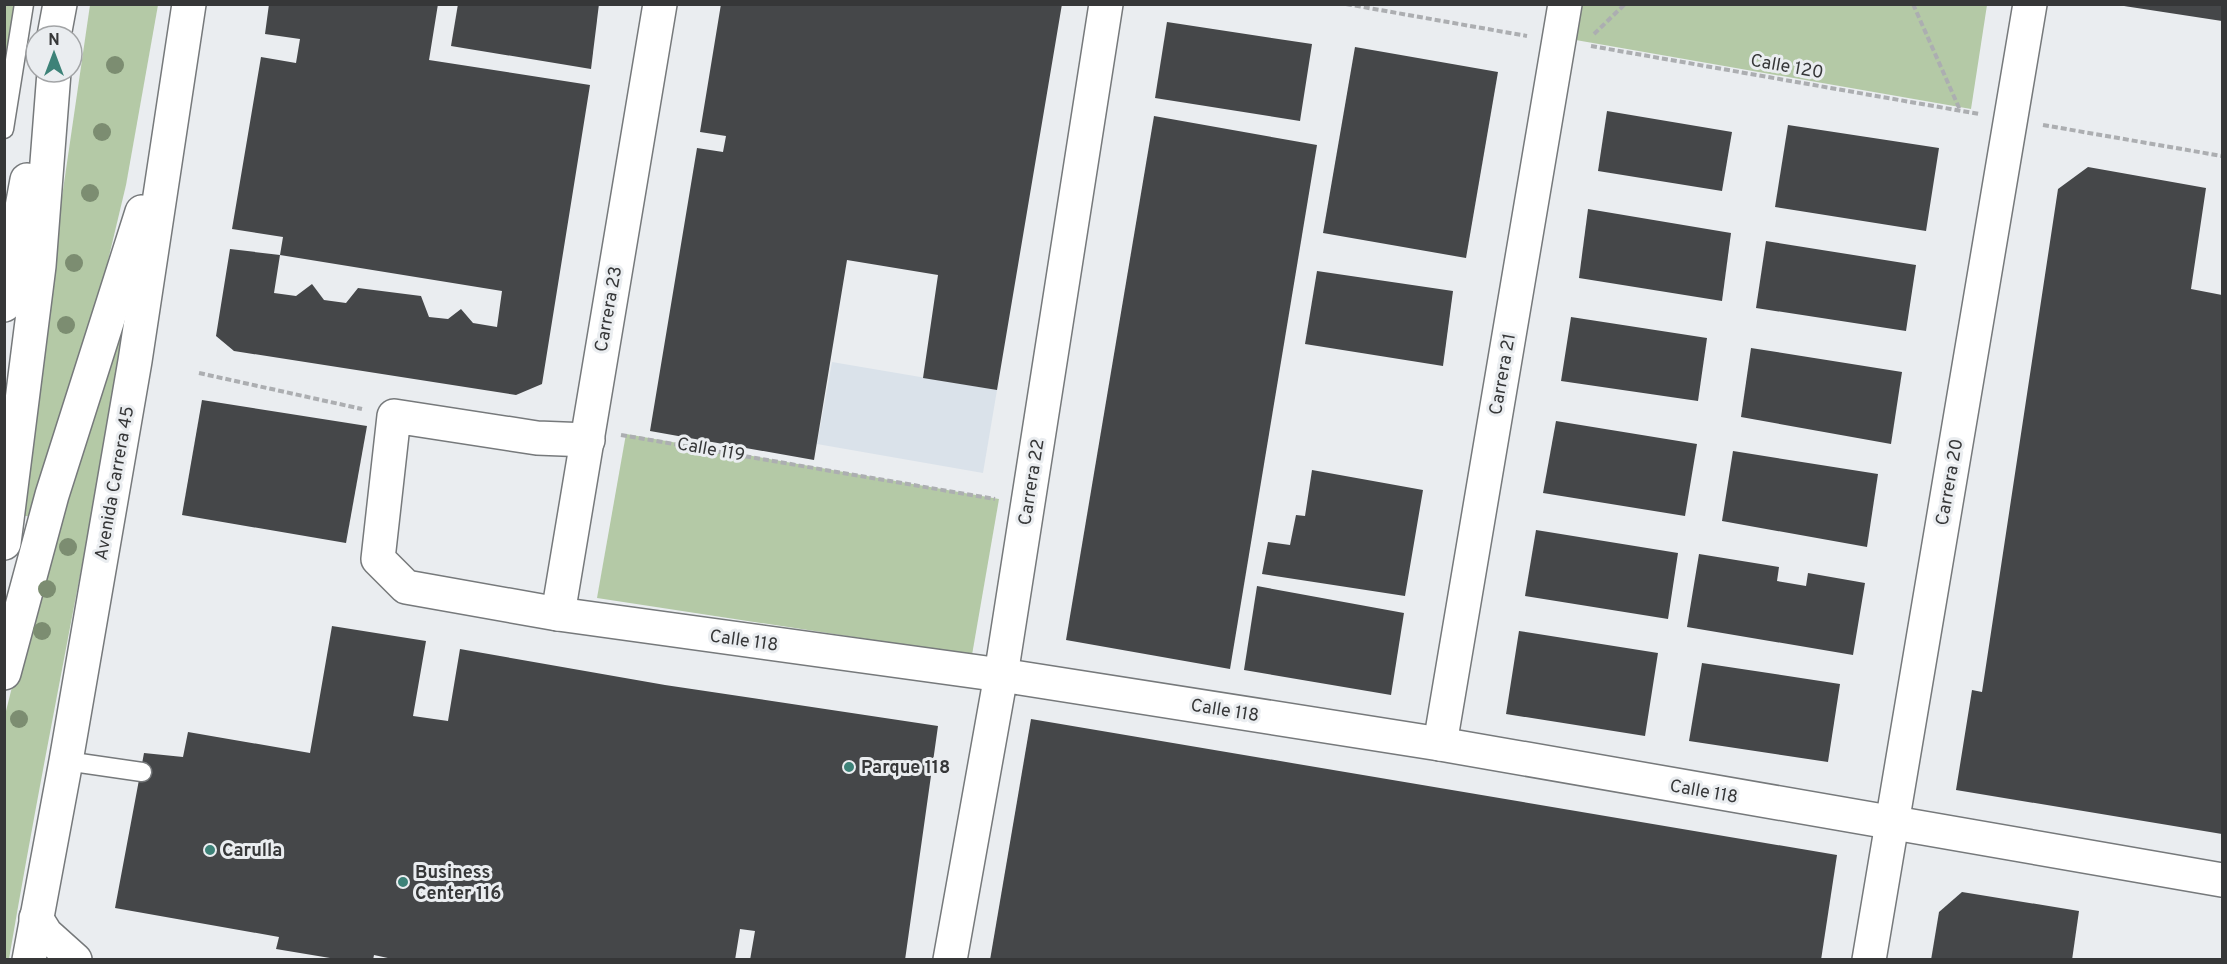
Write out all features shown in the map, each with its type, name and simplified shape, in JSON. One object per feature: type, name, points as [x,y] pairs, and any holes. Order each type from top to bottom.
[{"type":"main road","name":"Avenida Carrera 45","points":[[28,960],[66,761],[135,361],[189,4]]},
{"type":"main road","name":"Carrera 23","points":[[558,614],[660,4]]},
{"type":"main road","name":"Carrera 22","points":[[950,960],[1000,675],[1106,4]]},
{"type":"main road","name":"Carrera 21","points":[[1440,744],[1570,43],[1565,4]]},
{"type":"main road","name":"Carrera 20","points":[[1869,960],[2030,4]]},
{"type":"main road","points":[[4,305],[45,84]]},
{"type":"main road","points":[[4,543],[39,266],[53,84]]},
{"type":"main road","points":[[4,674],[52,495],[168,135]]},
{"type":"main road","points":[[394,416],[537,438],[588,440]]},
{"type":"main road","name":"Calle 118","points":[[394,416],[378,559],[406,587],[558,614],[1000,675],[1440,744],[2223,880]]},
{"type":"main road","points":[[36,918],[46,934],[75,960]]},
{"type":"lane","points":[[4,129],[24,4]]},
{"type":"lane","points":[[66,761],[142,772]]},
{"type":"path","name":"Calle 120","points":[[1347,4],[2223,156]]},
{"type":"path","points":[[1570,43],[1625,4]]},
{"type":"path","points":[[1913,4],[1960,110]]},
{"type":"path","points":[[199,373],[394,416]]},
{"type":"path","name":"Calle 119","points":[[588,440],[626,434],[999,499],[1027,508]]},
{"type":"shaded area","points":[[832,362],[997,390],[983,473],[817,444]]},
{"type":"green space","points":[[5,5],[17,5],[5,78]]},
{"type":"green space","points":[[90,5],[158,5],[126,185],[101,290],[34,517],[18,515],[78,84],[84,84],[84,46]]},
{"type":"green space","points":[[1577,5],[1987,5],[1971,109],[1570,39]]},
{"type":"green space","points":[[121,306],[130,309],[9,959],[5,960],[5,715],[53,523]]},
{"type":"green space","points":[[626,434],[999,499],[972,655],[597,598]]},
{"type":"building","points":[[269,4],[438,4],[429,60],[590,85],[542,384],[516,395],[234,351],[216,336],[230,249],[280,255],[283,237],[232,229],[261,57],[296,63],[300,39],[265,34]],"holes":[[[280,255],[502,291],[497,327],[473,323],[461,309],[448,319],[429,317],[421,296],[358,288],[346,303],[324,300],[312,284],[296,296],[274,293]]]},
{"type":"building","points":[[458,4],[599,4],[591,69],[451,46]]},
{"type":"building","points":[[721,4],[1062,4],[997,390],[923,378],[938,275],[847,260],[814,460],[650,431],[697,148],[723,152],[726,136],[700,132]]},
{"type":"building","points":[[2124,4],[2222,4],[2222,21],[2124,6]]},
{"type":"building","points":[[1167,22],[1312,44],[1300,121],[1155,98]]},
{"type":"building","points":[[1355,47],[1498,72],[1466,258],[1323,233]]},
{"type":"building","points":[[1607,111],[1732,132],[1722,191],[1598,171]]},
{"type":"building","points":[[1154,116],[1317,145],[1230,669],[1066,640]]},
{"type":"building","points":[[1788,125],[1939,148],[1926,231],[1775,207]]},
{"type":"building","points":[[2088,167],[2206,188],[2191,289],[2222,295],[2222,834],[1956,790],[1972,690],[1982,692],[2058,189]]},
{"type":"building","points":[[1588,209],[1731,233],[1722,301],[1579,278]]},
{"type":"building","points":[[1766,241],[1916,265],[1906,331],[1756,308]]},
{"type":"building","points":[[1317,271],[1453,291],[1443,366],[1305,344]]},
{"type":"building","points":[[1571,317],[1707,338],[1698,401],[1561,381]]},
{"type":"building","points":[[1751,348],[1902,372],[1891,444],[1741,417]]},
{"type":"building","points":[[202,400],[367,426],[346,543],[182,515]]},
{"type":"building","points":[[1556,421],[1697,444],[1685,516],[1543,493]]},
{"type":"building","points":[[1733,451],[1878,474],[1867,547],[1722,521]]},
{"type":"building","points":[[1312,470],[1423,490],[1405,596],[1262,574],[1268,542],[1290,545],[1296,515],[1305,516]]},
{"type":"building","points":[[1536,530],[1678,553],[1668,619],[1525,596]]},
{"type":"building","points":[[1699,554],[1779,567],[1777,581],[1806,586],[1808,573],[1865,583],[1853,655],[1687,627]]},
{"type":"building","points":[[1257,586],[1404,613],[1391,695],[1244,670]]},
{"type":"building","points":[[332,626],[426,641],[413,716],[448,721],[460,649],[665,685],[938,726],[905,960],[750,960],[755,931],[740,929],[735,960],[397,960],[374,955],[373,960],[342,960],[276,949],[279,937],[115,908],[144,753],[183,757],[188,732],[310,753]]},
{"type":"building","points":[[1519,631],[1658,653],[1645,736],[1506,714]]},
{"type":"building","points":[[1702,663],[1840,684],[1828,762],[1689,741]]},
{"type":"building","points":[[1031,719],[1837,855],[1821,960],[990,960]]},
{"type":"building","points":[[1962,892],[2079,911],[2072,960],[1931,960],[1939,912]]},
{"type":"place","name":"Parque 118","points":[[849,767]]},
{"type":"place","name":"Carulla","points":[[210,850]]},
{"type":"place","name":"Business Center 116","points":[[403,882]]}]
